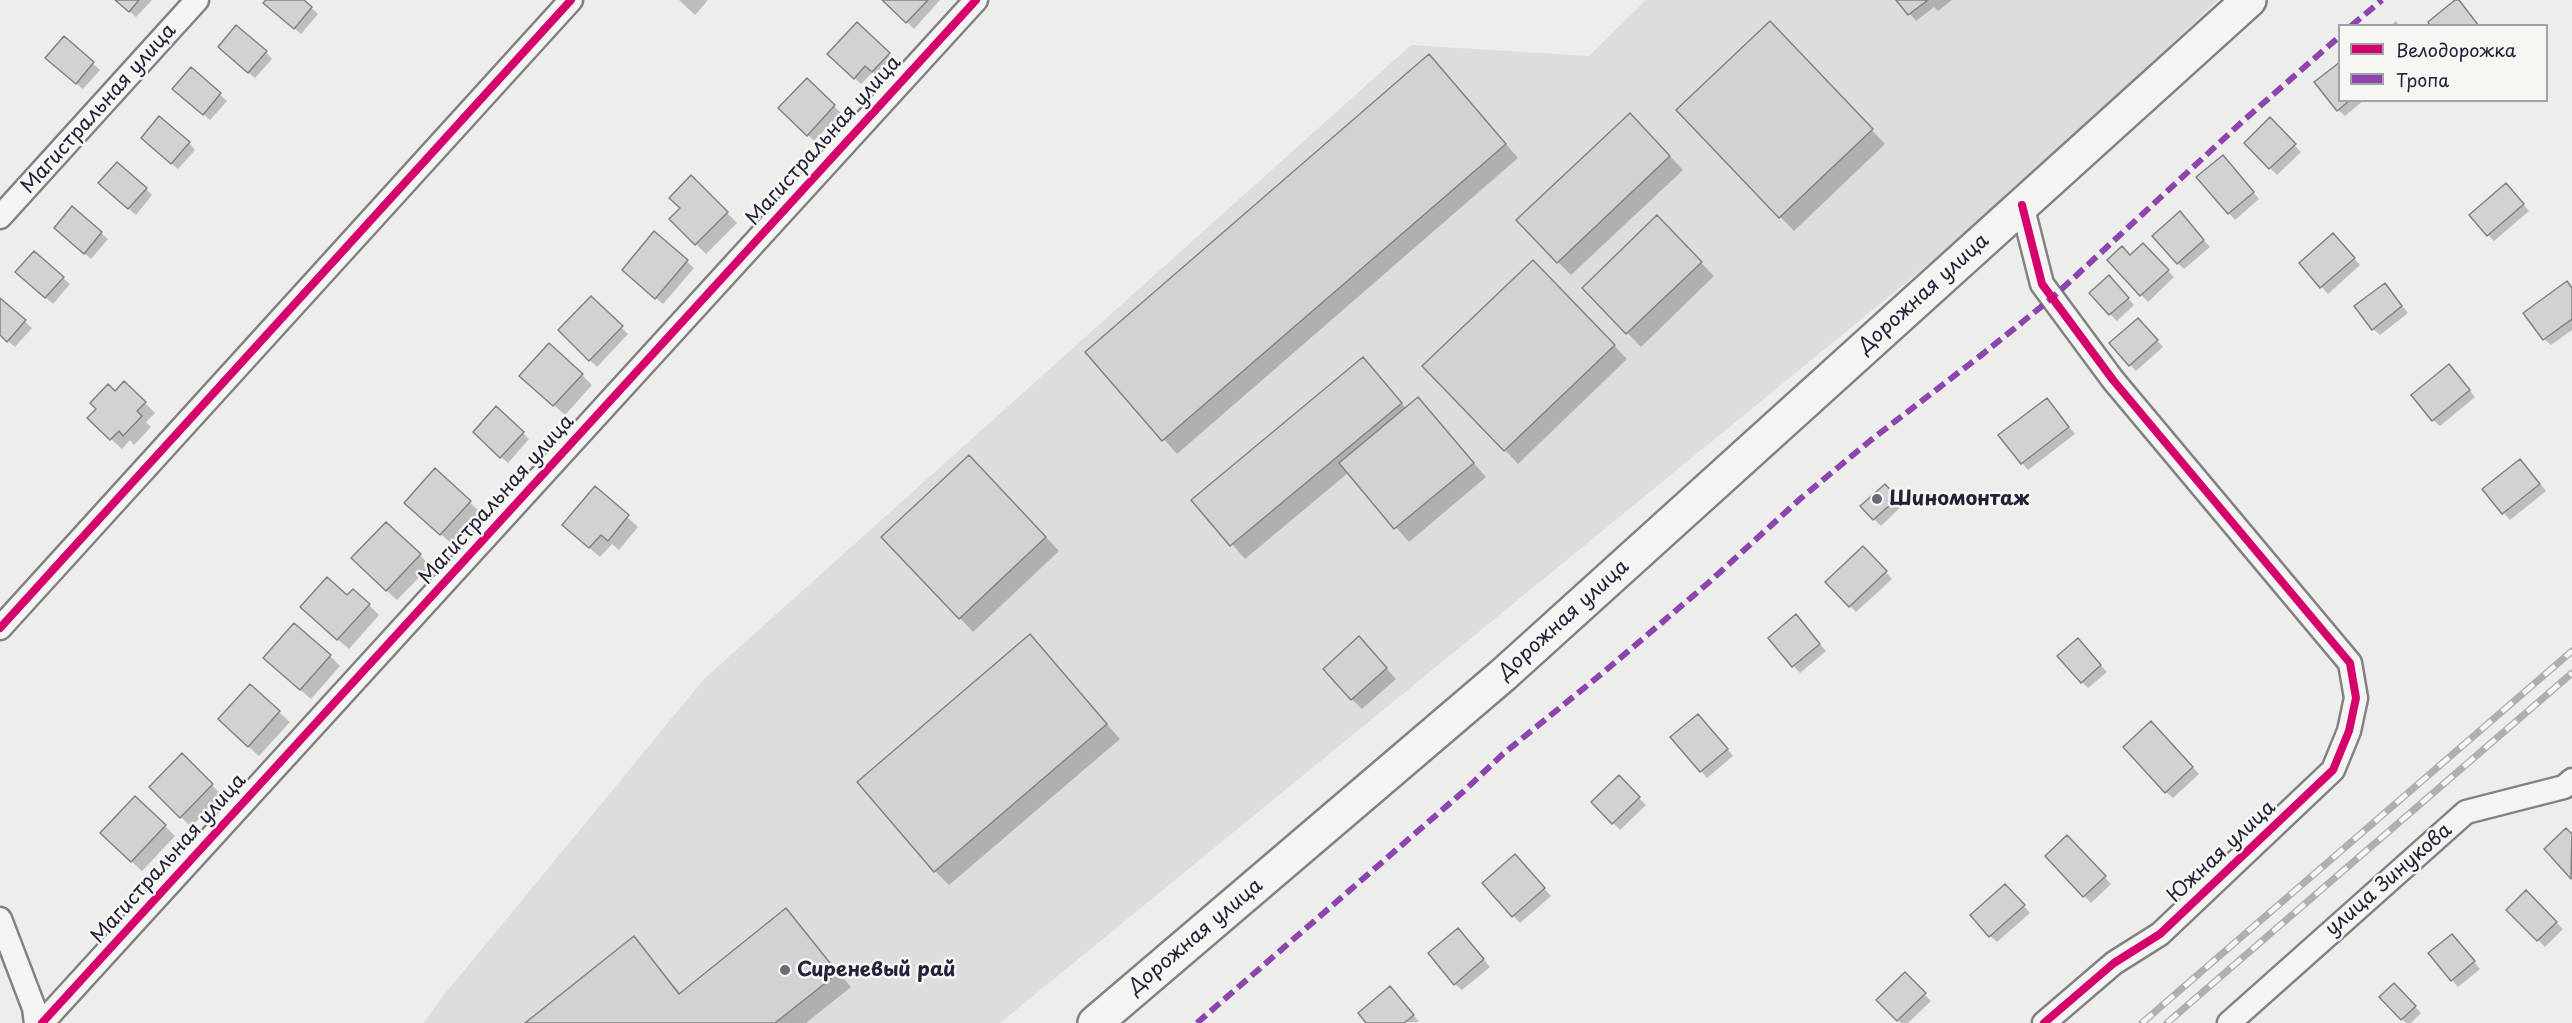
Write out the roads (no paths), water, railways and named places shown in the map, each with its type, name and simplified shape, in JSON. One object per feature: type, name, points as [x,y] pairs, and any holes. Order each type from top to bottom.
[{"type":"main road","name":"Дорожная улица","points":[[1095,1023],[1503,675],[2249,0]]},
{"type":"street","name":"Магистральная улица","points":[[0,217],[197,0]]},
{"type":"street","points":[[0,628],[571,0]]},
{"type":"street","name":"Магистральная улица","points":[[37,1018],[976,0]]},
{"type":"street","name":"Южная улица","points":[[2022,205],[2042,285],[2113,380],[2350,663],[2356,698],[2349,731],[2333,770],[2160,934],[2114,963],[2044,1023]]},
{"type":"street","name":"улица Зинукова","points":[[2229,1023],[2466,812],[2564,787],[2572,780]]},
{"type":"street","points":[[0,919],[37,1018]]},
{"type":"railway","points":[[2142,1023],[2572,651]]},
{"type":"railway","points":[[2167,1023],[2572,673]]},
{"type":"place","name":"Шиномонтаж","points":[[1877,499]]},
{"type":"place","name":"Сиреневый рай","points":[[785,970]]}]
